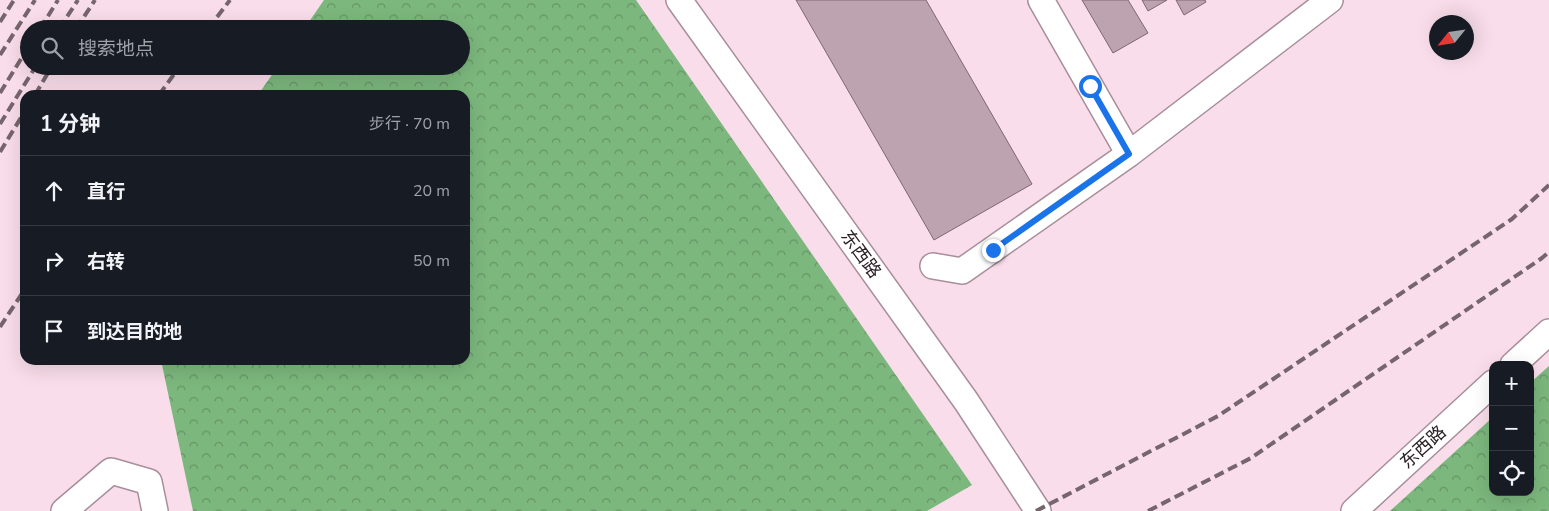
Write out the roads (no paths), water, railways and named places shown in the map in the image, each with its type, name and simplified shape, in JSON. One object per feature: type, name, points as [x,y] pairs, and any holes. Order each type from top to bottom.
[{"type":"street","name":"东西路","points":[[679,0],[966,401],[1038,511]]},
{"type":"street","points":[[1041,0],[1129,154]]},
{"type":"street","points":[[933,266],[962,271],[1129,154],[1330,0]]},
{"type":"street","points":[[1517,361],[1549,332]]},
{"type":"street","name":"东西路","points":[[1354,511],[1489,388]]},
{"type":"street","points":[[64,511],[111,471],[149,482],[155,511]]},
{"type":"railway","points":[[0,22],[14,0]]},
{"type":"railway","points":[[22,20],[35,0]]},
{"type":"railway","points":[[46,20],[58,0]]},
{"type":"railway","points":[[65,20],[78,0]]},
{"type":"railway","points":[[82,20],[95,0]]},
{"type":"railway","points":[[215,20],[230,0]]},
{"type":"railway","points":[[0,55],[20,24]]},
{"type":"railway","points":[[0,93],[20,61]]},
{"type":"railway","points":[[21,90],[30,75]]},
{"type":"railway","points":[[38,90],[47,75]]},
{"type":"railway","points":[[163,90],[173,75]]},
{"type":"railway","points":[[0,124],[20,92]]},
{"type":"railway","points":[[0,152],[20,119]]},
{"type":"railway","points":[[1036,511],[1218,416],[1512,219],[1549,185]]},
{"type":"railway","points":[[1148,511],[1251,458],[1549,252]]},
{"type":"railway","points":[[0,327],[20,297]]}]
